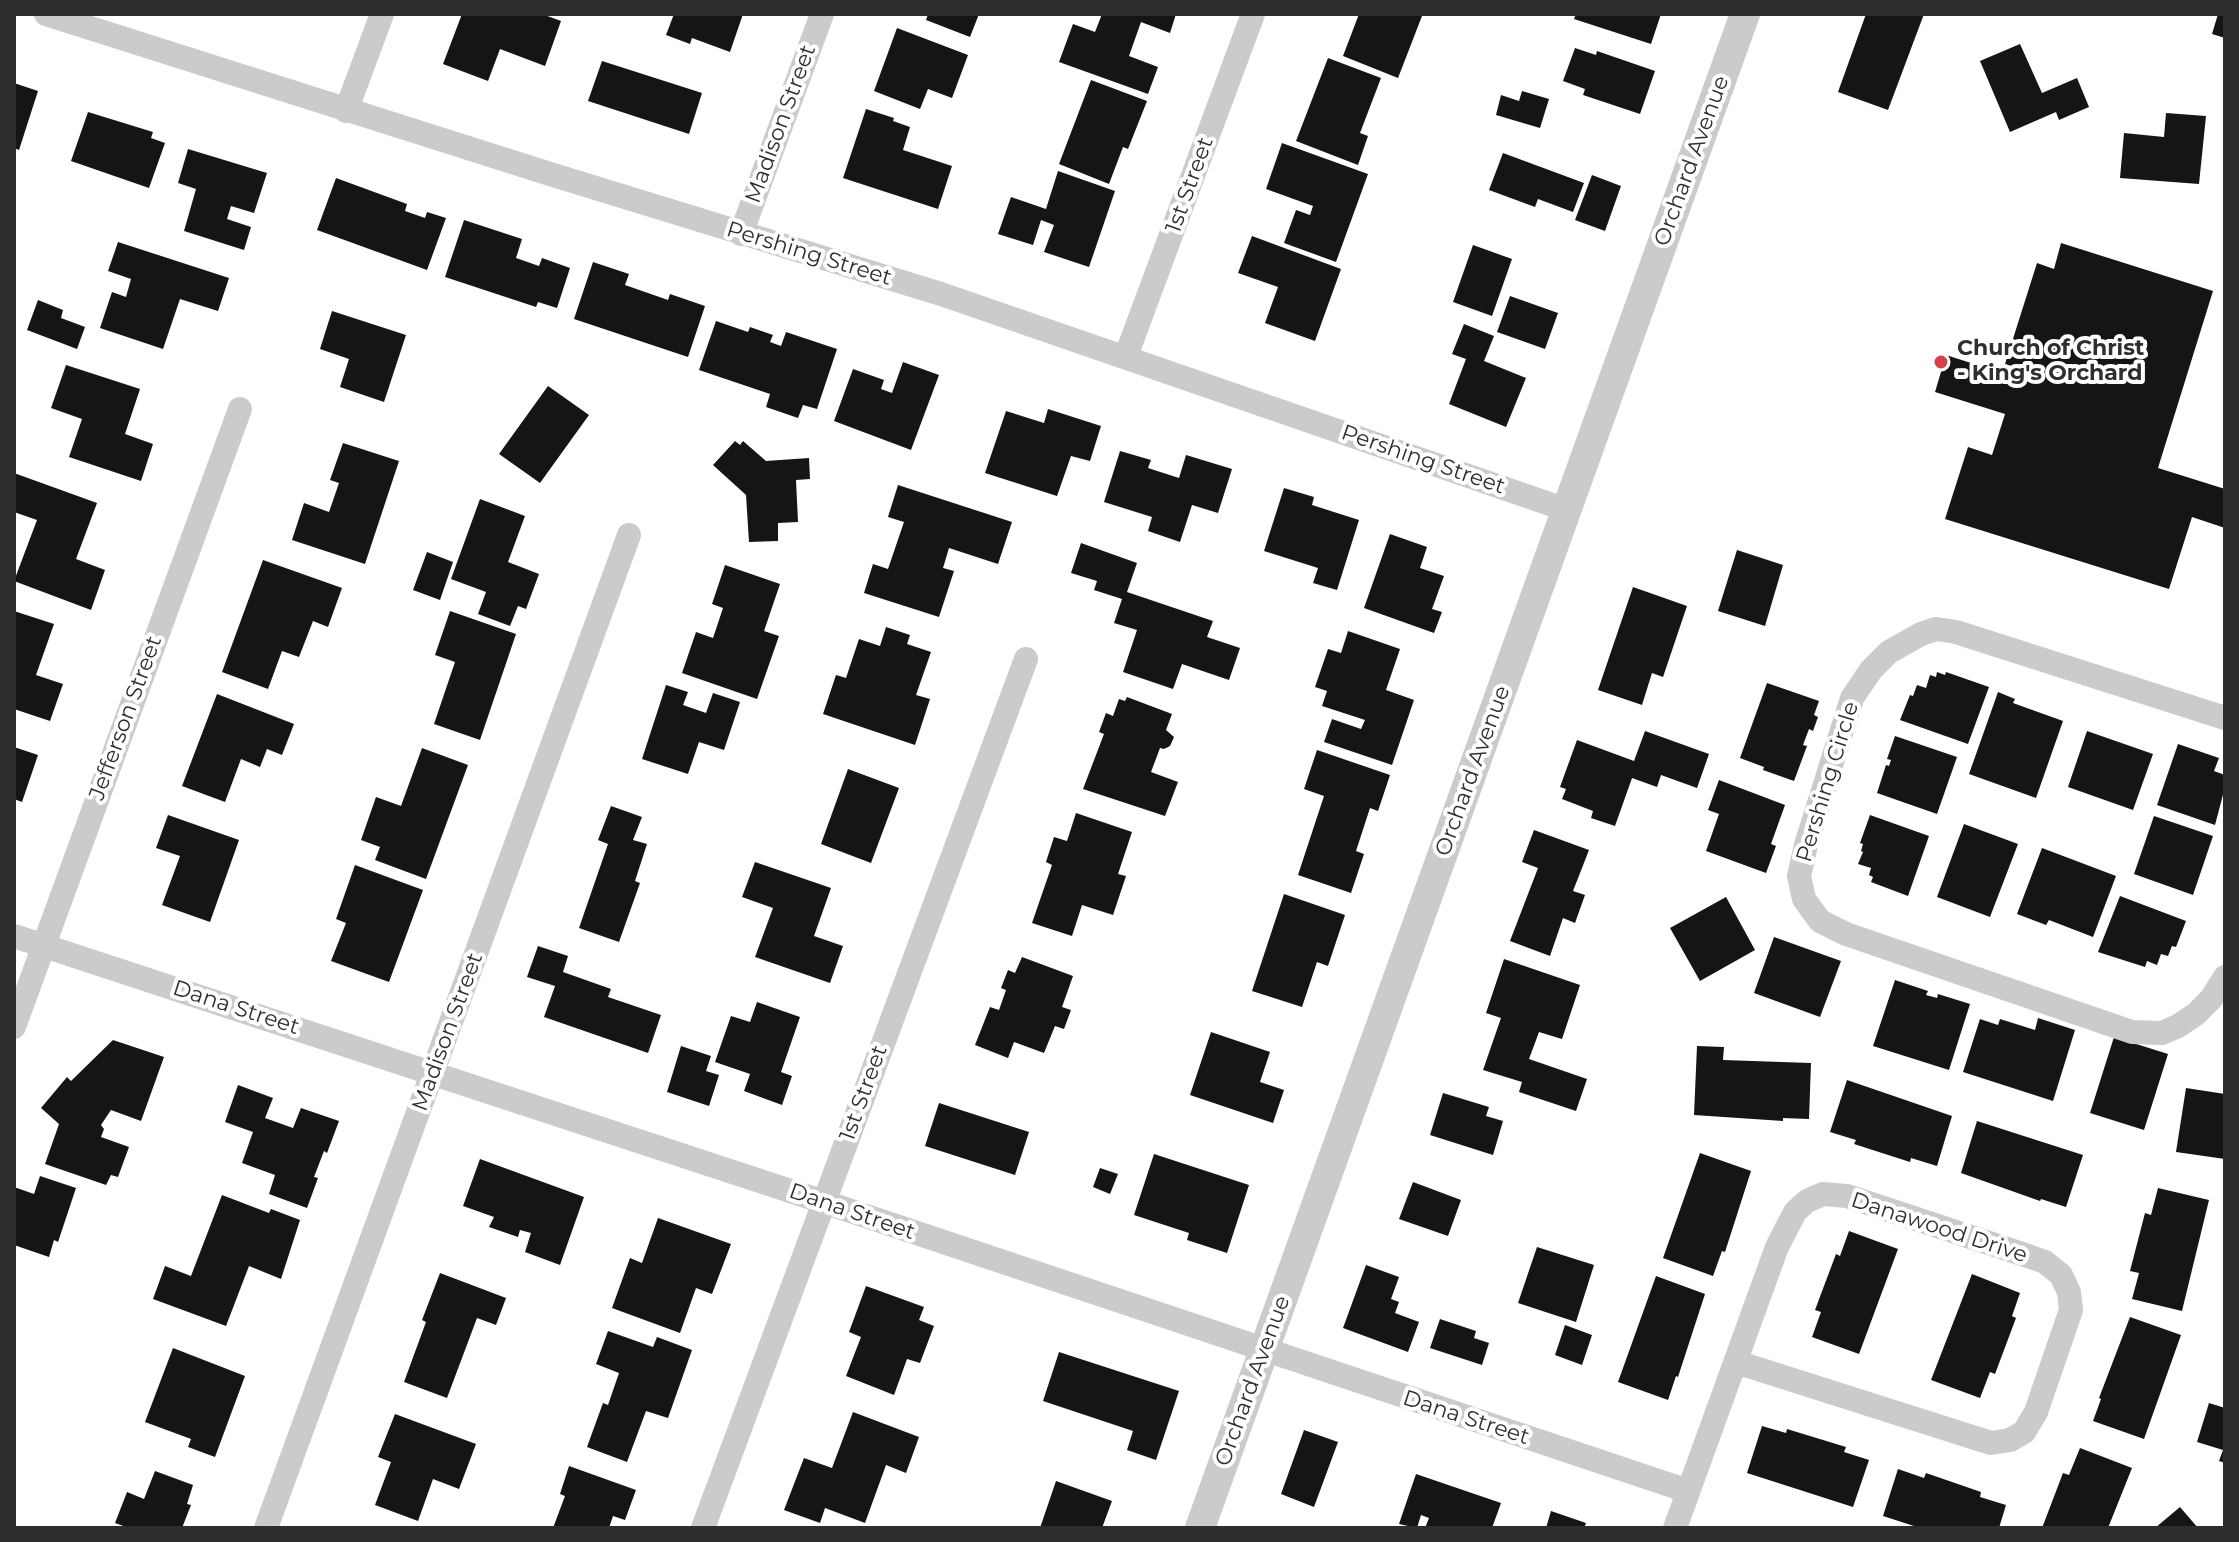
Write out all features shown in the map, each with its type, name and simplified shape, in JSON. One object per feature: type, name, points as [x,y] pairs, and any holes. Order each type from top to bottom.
[{"type":"street","name":"Pershing Street","points":[[46,14],[346,111],[941,294],[1567,510]]},
{"type":"street","points":[[346,111],[382,14]]},
{"type":"street","name":"Madison Street","points":[[741,234],[822,14]]},
{"type":"street","name":"1st Street","points":[[1126,356],[1253,14]]},
{"type":"street","name":"Orchard Avenue","points":[[1200,1528],[1745,14]]},
{"type":"street","name":"Jefferson Street","points":[[14,1027],[240,409]]},
{"type":"street","name":"Madison Street","points":[[266,1528],[629,535]]},
{"type":"street","name":"Pershing Circle","points":[[2225,718],[1956,632],[1936,629],[1921,634],[1889,652],[1871,670],[1852,698],[1799,876],[1804,899],[1820,921],[1846,934],[2132,1032],[2162,1033],[2178,1026],[2211,999],[2225,977]]},
{"type":"street","name":"1st Street","points":[[703,1528],[1026,659]]},
{"type":"street","name":"Dana Street","points":[[14,936],[433,1072],[1688,1491]]},
{"type":"street","name":"Danawood Drive","points":[[1675,1528],[1777,1247],[1795,1212],[1807,1201],[1823,1194],[1847,1196],[2045,1262],[2061,1275],[2069,1292],[2071,1310],[2036,1412],[2024,1432],[2010,1440],[1991,1443],[1736,1362]]},
{"type":"building","points":[[462,14],[542,14],[561,21],[545,66],[500,49],[488,81],[443,64]]},
{"type":"building","points":[[674,14],[743,14],[730,52],[692,38],[690,44],[666,35]]},
{"type":"building","points":[[928,14],[979,14],[970,37],[926,20]]},
{"type":"building","points":[[1102,14],[1176,14],[1170,33],[1141,22],[1129,56],[1158,67],[1148,94],[1059,62],[1073,24],[1095,32]]},
{"type":"building","points":[[1359,14],[1422,16],[1398,78],[1343,56]]},
{"type":"building","points":[[1576,14],[1661,14],[1651,44],[1574,19]]},
{"type":"building","points":[[1866,14],[1924,14],[1888,110],[1838,92]]},
{"type":"building","points":[[2218,14],[2225,14],[2225,38],[2212,34]]},
{"type":"building","points":[[897,28],[968,55],[952,98],[928,89],[920,109],[874,91]]},
{"type":"building","points":[[2020,44],[2042,93],[2077,78],[2089,107],[2059,120],[2056,112],[2010,132],[1980,61]]},
{"type":"building","points":[[1575,48],[1596,55],[1597,51],[1655,71],[1640,114],[1583,95],[1585,89],[1563,81]]},
{"type":"building","points":[[1328,58],[1381,78],[1360,133],[1368,136],[1358,165],[1296,141]]},
{"type":"building","points":[[602,61],[702,93],[689,134],[588,101]]},
{"type":"building","points":[[1091,80],[1147,101],[1128,149],[1123,147],[1109,184],[1059,164]]},
{"type":"building","points":[[14,83],[38,91],[19,150],[14,148]]},
{"type":"building","points":[[1522,91],[1549,99],[1540,128],[1496,115],[1501,95],[1519,101]]},
{"type":"building","points":[[866,109],[910,127],[903,150],[952,166],[938,209],[843,178]]},
{"type":"building","points":[[88,112],[153,132],[151,138],[165,143],[149,188],[71,161]]},
{"type":"building","points":[[2166,113],[2206,116],[2199,184],[2120,178],[2124,133],[2164,137]]},
{"type":"building","points":[[1282,143],[1368,174],[1336,262],[1284,243],[1296,210],[1310,215],[1313,206],[1266,189]]},
{"type":"building","points":[[188,149],[267,173],[254,213],[231,206],[227,219],[251,227],[244,250],[184,231],[196,189],[178,183]]},
{"type":"building","points":[[1503,153],[1584,183],[1573,212],[1538,199],[1535,207],[1489,190]]},
{"type":"building","points":[[1058,171],[1115,191],[1089,267],[1044,252],[1054,225],[1041,220],[1033,245],[998,234],[1011,197],[1046,209]]},
{"type":"building","points":[[1592,175],[1621,186],[1605,231],[1575,220]]},
{"type":"building","points":[[336,178],[407,204],[405,211],[425,218],[427,212],[446,218],[427,270],[317,230]]},
{"type":"building","points":[[464,220],[522,239],[516,258],[539,266],[542,258],[570,268],[557,308],[538,302],[536,307],[445,277]]},
{"type":"building","points":[[1252,236],[1341,269],[1315,341],[1265,323],[1278,287],[1238,273]]},
{"type":"building","points":[[118,242],[229,278],[218,311],[180,299],[163,349],[100,328],[112,292],[126,297],[131,279],[108,271]]},
{"type":"building","points":[[2061,243],[2213,291],[2158,468],[2225,489],[2225,528],[2192,517],[2169,589],[1945,519],[1968,447],[1992,455],[2005,414],[1935,392],[1946,355],[2018,378],[2021,369],[2005,364],[2037,263],[2054,269]]},
{"type":"building","points":[[1473,245],[1512,259],[1492,316],[1453,302]]},
{"type":"building","points":[[593,262],[629,274],[625,285],[668,300],[670,294],[705,306],[688,357],[574,319]]},
{"type":"building","points":[[1510,296],[1558,313],[1545,349],[1497,332]]},
{"type":"building","points":[[38,300],[63,310],[61,318],[85,327],[77,349],[27,330]]},
{"type":"building","points":[[332,311],[406,335],[384,402],[340,387],[349,359],[320,349]]},
{"type":"building","points":[[716,321],[748,332],[750,327],[773,335],[770,342],[781,346],[786,332],[837,349],[817,409],[803,405],[798,418],[766,407],[770,394],[699,370]]},
{"type":"building","points":[[1464,324],[1494,336],[1484,361],[1526,378],[1506,427],[1449,404],[1466,359],[1452,354]]},
{"type":"building","points":[[903,362],[939,375],[911,450],[834,421],[853,369],[884,380],[881,389],[892,393]]},
{"type":"building","points":[[66,365],[140,389],[125,434],[153,444],[141,481],[69,457],[82,419],[51,408]]},
{"type":"building","points":[[548,386],[589,415],[540,483],[499,454]]},
{"type":"building","points":[[1048,409],[1101,426],[1090,461],[1071,456],[1057,496],[985,473],[1006,411],[1044,423]]},
{"type":"building","points":[[735,441],[740,445],[743,441],[766,461],[809,458],[810,479],[796,480],[798,522],[778,523],[778,541],[749,542],[746,495],[713,465]]},
{"type":"building","points":[[343,443],[399,461],[365,564],[292,540],[304,503],[329,512],[339,483],[330,480]]},
{"type":"building","points":[[1120,451],[1151,460],[1148,468],[1179,478],[1186,455],[1232,469],[1218,513],[1192,505],[1180,542],[1148,531],[1152,517],[1104,502]]},
{"type":"building","points":[[14,473],[97,503],[76,559],[105,570],[91,610],[14,581],[37,520],[14,512]]},
{"type":"building","points":[[898,485],[1012,522],[998,564],[949,548],[943,568],[954,571],[939,617],[864,593],[873,564],[888,569],[904,522],[888,517]]},
{"type":"building","points":[[1284,488],[1314,497],[1312,505],[1359,520],[1337,590],[1313,583],[1318,568],[1264,551]]},
{"type":"building","points":[[480,499],[525,516],[508,562],[539,574],[526,609],[518,606],[510,626],[478,614],[486,592],[451,579]]},
{"type":"building","points":[[1390,534],[1427,547],[1420,568],[1444,576],[1432,609],[1442,612],[1434,633],[1364,608]]},
{"type":"building","points":[[1081,543],[1137,563],[1127,592],[1213,621],[1207,637],[1240,648],[1229,680],[1182,664],[1173,689],[1123,672],[1137,630],[1114,623],[1122,599],[1094,590],[1097,581],[1071,573]]},
{"type":"building","points":[[1737,550],[1783,565],[1765,626],[1718,611]]},
{"type":"building","points":[[427,552],[453,562],[440,600],[413,590]]},
{"type":"building","points":[[263,560],[342,588],[328,627],[313,621],[299,657],[282,651],[268,689],[222,672]]},
{"type":"building","points":[[725,565],[780,584],[764,631],[779,636],[757,699],[682,673],[696,632],[713,638],[723,608],[712,604]]},
{"type":"building","points":[[1633,587],[1687,606],[1663,677],[1652,673],[1642,705],[1598,690]]},
{"type":"building","points":[[14,611],[54,624],[36,675],[63,684],[50,721],[14,709]]},
{"type":"building","points":[[450,611],[516,634],[480,740],[434,724],[455,662],[435,655]]},
{"type":"building","points":[[886,627],[910,635],[907,644],[931,652],[916,695],[930,699],[915,745],[823,714],[836,675],[846,678],[859,639],[880,646]]},
{"type":"building","points":[[1348,631],[1400,649],[1386,690],[1414,700],[1392,765],[1324,742],[1332,719],[1361,729],[1365,720],[1322,706],[1327,691],[1315,687],[1328,649],[1341,653]]},
{"type":"building","points":[[1937,672],[1945,675],[1946,672],[1989,687],[1968,744],[1900,720],[1917,685],[1926,688],[1930,675],[1936,677]]},
{"type":"building","points":[[1767,683],[1819,701],[1814,715],[1818,717],[1803,745],[1807,746],[1794,781],[1740,758]]},
{"type":"building","points":[[666,685],[688,692],[683,705],[706,713],[713,693],[740,702],[724,750],[699,742],[688,774],[642,759]]},
{"type":"building","points":[[1998,692],[2015,699],[2013,703],[2063,721],[2036,798],[1969,774]]},
{"type":"building","points":[[217,694],[294,724],[282,755],[267,749],[260,767],[241,759],[225,802],[182,786]]},
{"type":"building","points":[[1127,697],[1172,714],[1166,730],[1174,737],[1170,746],[1160,748],[1151,772],[1178,782],[1165,816],[1083,789],[1104,734],[1099,732],[1106,713],[1113,716],[1119,699],[1125,701]]},
{"type":"building","points":[[1645,731],[1709,754],[1697,788],[1661,775],[1657,787],[1632,778],[1615,826],[1591,818],[1593,811],[1562,799],[1566,789],[1560,787],[1577,740],[1634,761]]},
{"type":"building","points":[[2087,731],[2153,754],[2133,810],[2068,787]]},
{"type":"building","points":[[1895,736],[1957,757],[1937,814],[1877,793],[1886,765],[1889,766],[1891,760],[1887,759]]},
{"type":"building","points":[[2178,744],[2219,758],[2214,771],[2225,775],[2225,787],[2215,825],[2157,805]]},
{"type":"building","points":[[14,747],[38,755],[22,802],[14,799]]},
{"type":"building","points":[[422,748],[468,765],[426,879],[375,860],[380,847],[361,840],[376,797],[401,806]]},
{"type":"building","points":[[1317,750],[1390,775],[1378,811],[1370,808],[1356,851],[1364,854],[1351,893],[1298,875],[1324,796],[1304,789]]},
{"type":"building","points":[[848,769],[899,788],[871,863],[821,844]]},
{"type":"building","points":[[1719,780],[1785,805],[1771,844],[1776,846],[1766,873],[1706,851],[1719,814],[1708,810]]},
{"type":"building","points":[[611,806],[642,817],[633,840],[647,844],[635,881],[640,883],[619,942],[579,928],[608,844],[598,840]]},
{"type":"building","points":[[1076,813],[1132,832],[1118,874],[1126,876],[1113,915],[1082,905],[1072,936],[1032,923],[1052,865],[1046,862],[1054,837],[1067,841]]},
{"type":"building","points":[[168,815],[239,840],[210,922],[162,905],[180,856],[156,848]]},
{"type":"building","points":[[1870,815],[1929,836],[1908,896],[1871,882],[1871,868],[1858,864],[1863,852],[1863,844],[1860,843]]},
{"type":"building","points":[[2154,816],[2213,836],[2193,895],[2134,874]]},
{"type":"building","points":[[1964,824],[2018,844],[1990,917],[1937,897]]},
{"type":"building","points":[[1534,830],[1589,850],[1573,891],[1585,895],[1575,923],[1563,918],[1550,956],[1510,941],[1538,868],[1522,862]]},
{"type":"building","points":[[2042,848],[2116,876],[2093,937],[2049,920],[2046,925],[2017,914]]},
{"type":"building","points":[[755,862],[831,888],[814,936],[843,946],[830,983],[755,957],[773,908],[742,897]]},
{"type":"building","points":[[355,865],[423,890],[389,982],[331,961],[346,923],[336,919]]},
{"type":"building","points":[[1284,894],[1345,915],[1328,966],[1317,962],[1302,1007],[1252,991]]},
{"type":"building","points":[[2120,896],[2186,921],[2176,947],[2172,946],[2168,956],[2161,954],[2157,965],[2147,961],[2145,967],[2098,952]]},
{"type":"building","points":[[1726,897],[1755,950],[1700,981],[1670,928]]},
{"type":"building","points":[[1774,937],[1841,961],[1820,1017],[1754,993]]},
{"type":"building","points":[[538,946],[568,956],[563,972],[611,989],[608,997],[661,1015],[648,1053],[544,1017],[555,986],[527,977]]},
{"type":"building","points":[[1022,957],[1073,976],[1062,1007],[1071,1010],[1064,1029],[1055,1026],[1044,1053],[1014,1042],[1008,1058],[975,1045],[990,1007],[999,1010],[1006,990],[1001,988],[1008,970],[1015,973]]},
{"type":"building","points":[[1504,959],[1580,985],[1562,1039],[1539,1032],[1529,1059],[1587,1079],[1576,1111],[1519,1092],[1522,1082],[1483,1070],[1501,1018],[1486,1013]]},
{"type":"building","points":[[1895,980],[1928,991],[1926,995],[1937,998],[1938,994],[1970,1004],[1949,1070],[1873,1046]]},
{"type":"building","points":[[757,1002],[800,1017],[781,1072],[792,1076],[782,1105],[744,1091],[750,1074],[715,1062],[731,1016],[750,1022]]},
{"type":"building","points":[[2038,1018],[2075,1030],[2053,1101],[1963,1072],[1980,1019],[1998,1025],[2000,1019],[2035,1030]]},
{"type":"building","points":[[1211,1032],[1270,1052],[1260,1082],[1284,1090],[1273,1123],[1190,1095]]},
{"type":"building","points":[[2114,1037],[2168,1054],[2144,1130],[2090,1113]]},
{"type":"building","points":[[113,1040],[164,1057],[141,1121],[111,1110],[101,1125],[104,1129],[101,1137],[129,1147],[118,1177],[111,1175],[106,1185],[45,1164],[59,1124],[41,1108],[67,1077],[71,1081]]},
{"type":"building","points":[[681,1046],[711,1056],[706,1071],[719,1075],[709,1106],[667,1092]]},
{"type":"building","points":[[1697,1046],[1724,1047],[1723,1060],[1811,1063],[1809,1119],[1783,1118],[1783,1121],[1694,1115]]},
{"type":"building","points":[[1847,1080],[1952,1116],[1937,1166],[1911,1158],[1910,1162],[1854,1144],[1856,1140],[1830,1132]]},
{"type":"building","points":[[238,1085],[273,1098],[265,1118],[293,1128],[301,1108],[339,1121],[314,1177],[318,1178],[307,1208],[269,1194],[275,1175],[242,1163],[253,1132],[225,1122]]},
{"type":"building","points":[[2186,1088],[2225,1094],[2225,1159],[2176,1152]]},
{"type":"building","points":[[1443,1093],[1489,1107],[1486,1116],[1503,1121],[1493,1155],[1430,1135]]},
{"type":"building","points":[[939,1103],[1029,1132],[1015,1175],[925,1146]]},
{"type":"building","points":[[1977,1121],[2083,1155],[2066,1207],[1961,1173]]},
{"type":"building","points":[[1700,1153],[1751,1171],[1725,1252],[1722,1251],[1713,1276],[1663,1258]]},
{"type":"building","points":[[1154,1154],[1249,1185],[1227,1253],[1187,1240],[1189,1233],[1134,1215]]},
{"type":"building","points":[[480,1159],[584,1197],[560,1265],[525,1252],[531,1233],[520,1230],[518,1237],[489,1227],[494,1217],[463,1206]]},
{"type":"building","points":[[1100,1168],[1118,1174],[1110,1194],[1093,1187]]},
{"type":"building","points":[[40,1176],[76,1188],[58,1242],[54,1240],[49,1257],[14,1245],[14,1187],[34,1194]]},
{"type":"building","points":[[1413,1182],[1461,1200],[1448,1236],[1399,1219]]},
{"type":"building","points":[[2158,1188],[2209,1200],[2182,1311],[2132,1299],[2139,1273],[2130,1271],[2145,1213],[2151,1215]]},
{"type":"building","points":[[222,1195],[269,1213],[271,1209],[300,1220],[281,1279],[249,1266],[226,1326],[153,1299],[165,1266],[191,1276]]},
{"type":"building","points":[[658,1218],[731,1244],[712,1294],[696,1288],[680,1333],[612,1308],[630,1258],[642,1263]]},
{"type":"building","points":[[1849,1231],[1898,1249],[1859,1354],[1812,1337],[1821,1312],[1815,1310],[1836,1254],[1840,1256]]},
{"type":"building","points":[[1537,1247],[1594,1265],[1576,1322],[1518,1303]]},
{"type":"building","points":[[1366,1265],[1399,1277],[1391,1299],[1399,1302],[1395,1313],[1419,1322],[1408,1352],[1343,1328]]},
{"type":"building","points":[[440,1273],[506,1298],[496,1325],[477,1318],[447,1398],[404,1382]]},
{"type":"building","points":[[1972,1274],[2020,1293],[2012,1316],[2016,1318],[1995,1374],[1990,1372],[1980,1398],[1931,1380]]},
{"type":"building","points":[[1656,1276],[1705,1294],[1668,1400],[1618,1382]]},
{"type":"building","points":[[866,1286],[924,1307],[919,1320],[934,1326],[920,1363],[907,1359],[894,1395],[846,1376],[861,1337],[849,1332]]},
{"type":"building","points":[[2130,1317],[2181,1335],[2144,1439],[2093,1421]]},
{"type":"building","points":[[1440,1319],[1476,1331],[1474,1338],[1489,1343],[1482,1365],[1430,1348]]},
{"type":"building","points":[[1565,1325],[1592,1335],[1582,1365],[1555,1355]]},
{"type":"building","points":[[608,1331],[653,1347],[657,1337],[692,1350],[668,1418],[646,1411],[627,1462],[587,1447],[603,1403],[608,1405],[619,1373],[596,1364]]},
{"type":"building","points":[[173,1348],[245,1376],[215,1457],[188,1447],[191,1439],[145,1422]]},
{"type":"building","points":[[1059,1352],[1179,1391],[1156,1460],[1127,1450],[1133,1431],[1043,1401]]},
{"type":"building","points":[[2209,1403],[2225,1408],[2225,1463],[2219,1461],[2223,1450],[2197,1442]]},
{"type":"building","points":[[853,1412],[919,1437],[906,1473],[886,1465],[865,1523],[825,1508],[820,1523],[784,1510],[804,1458],[832,1468]]},
{"type":"building","points":[[395,1414],[476,1444],[459,1489],[433,1479],[418,1521],[375,1505],[391,1462],[378,1457]]},
{"type":"building","points":[[1762,1426],[1786,1433],[1787,1429],[1846,1447],[1844,1452],[1869,1460],[1853,1507],[1747,1473]]},
{"type":"building","points":[[1304,1430],[1338,1442],[1314,1507],[1281,1494]]},
{"type":"building","points":[[2080,1448],[2132,1468],[2108,1528],[2042,1528],[2063,1473],[2069,1475]]},
{"type":"building","points":[[569,1466],[636,1490],[625,1520],[613,1516],[609,1528],[553,1528],[565,1496],[560,1494]]},
{"type":"building","points":[[1898,1469],[1924,1478],[1926,1473],[1981,1492],[1980,1497],[2006,1505],[1999,1528],[1920,1528],[1883,1516]]},
{"type":"building","points":[[155,1471],[193,1485],[187,1504],[191,1505],[182,1528],[129,1528],[115,1523],[127,1492],[144,1499]]},
{"type":"building","points":[[1416,1474],[1501,1503],[1492,1528],[1425,1528],[1429,1518],[1421,1515],[1417,1528],[1399,1524]]},
{"type":"building","points":[[1056,1481],[1112,1501],[1102,1528],[1040,1528]]},
{"type":"building","points":[[2180,1507],[2198,1528],[2155,1528]]},
{"type":"building","points":[[1551,1511],[1586,1523],[1584,1528],[1546,1528]]},
{"type":"place","name":"Church of Christ - King's Orchard","points":[[1941,362]]}]
